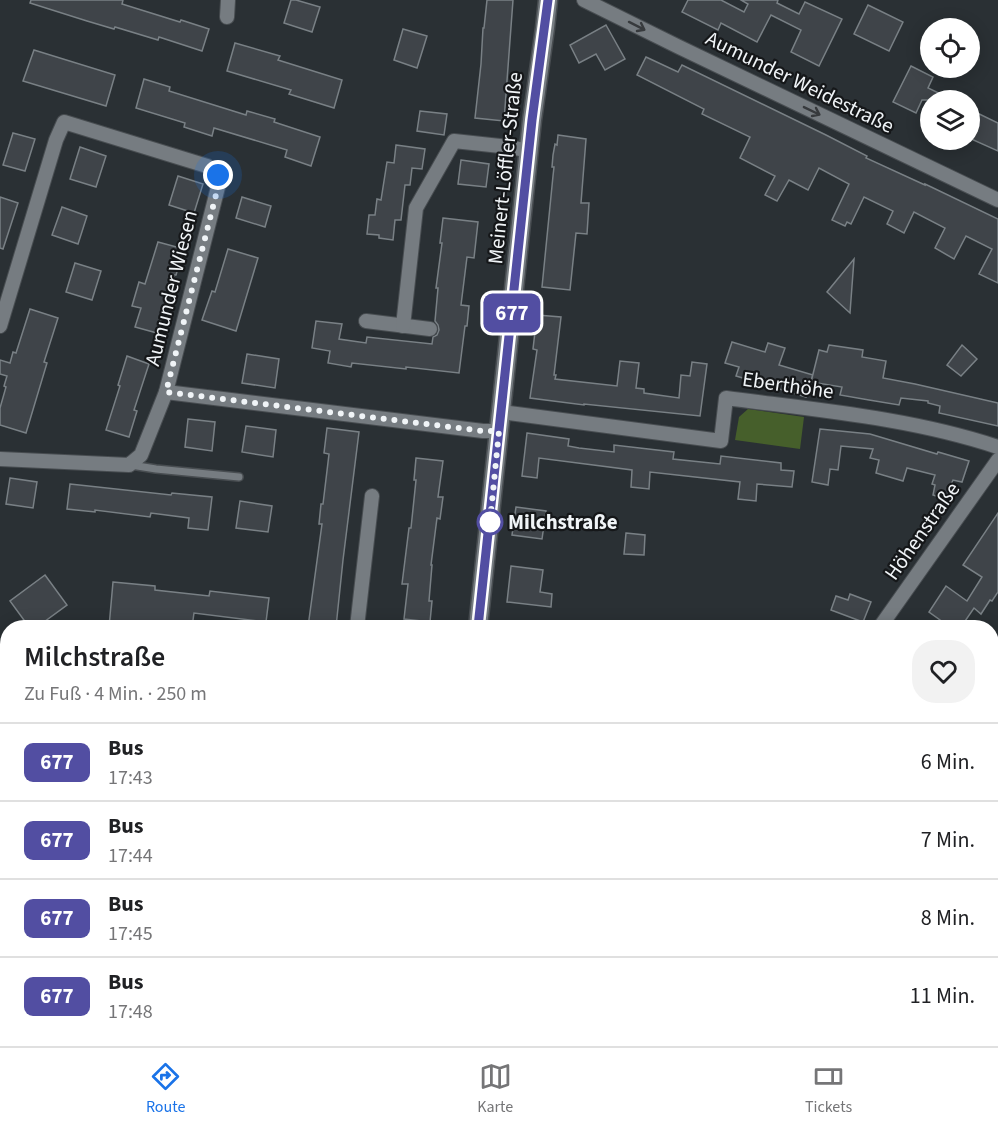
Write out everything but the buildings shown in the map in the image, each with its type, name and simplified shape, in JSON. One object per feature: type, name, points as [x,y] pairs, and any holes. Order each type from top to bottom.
[{"type":"street","points":[[227,17],[228,0]]},
{"type":"street","name":"Meinert-Löffler-Straße","points":[[479,620],[532,120],[548,0]]},
{"type":"street","name":"Aumunder Weidestraße","points":[[584,0],[998,200]]},
{"type":"street","name":"Aumunder Wiesen","points":[[0,326],[56,140],[64,122],[207,166],[218,175],[218,187],[166,392],[141,455],[129,465]]},
{"type":"street","points":[[403,326],[416,208],[454,141],[529,151]]},
{"type":"street","points":[[366,321],[430,329]]},
{"type":"street","name":"Aumunder Wiesen","points":[[166,392],[472,430],[499,431]]},
{"type":"street","name":"Eberthöhe","points":[[501,412],[721,441],[726,398],[910,425],[998,447]]},
{"type":"street","points":[[0,459],[129,465]]},
{"type":"street","name":"Höhenstraße","points":[[885,620],[998,460]]},
{"type":"street","points":[[358,620],[372,496]]},
{"type":"lane","points":[[129,465],[239,477]]},
{"type":"green space","points":[[748,409],[804,417],[800,449],[735,440],[739,417]]},
{"type":"bus line","name":"677","points":[[479,620],[532,120],[548,0]]},
{"type":"place","name":"Milchstraße","points":[[490,522]]},
{"type":"route","points":[[218,175],[218,187],[166,392],[483,431],[499,431],[490,522]]}]
